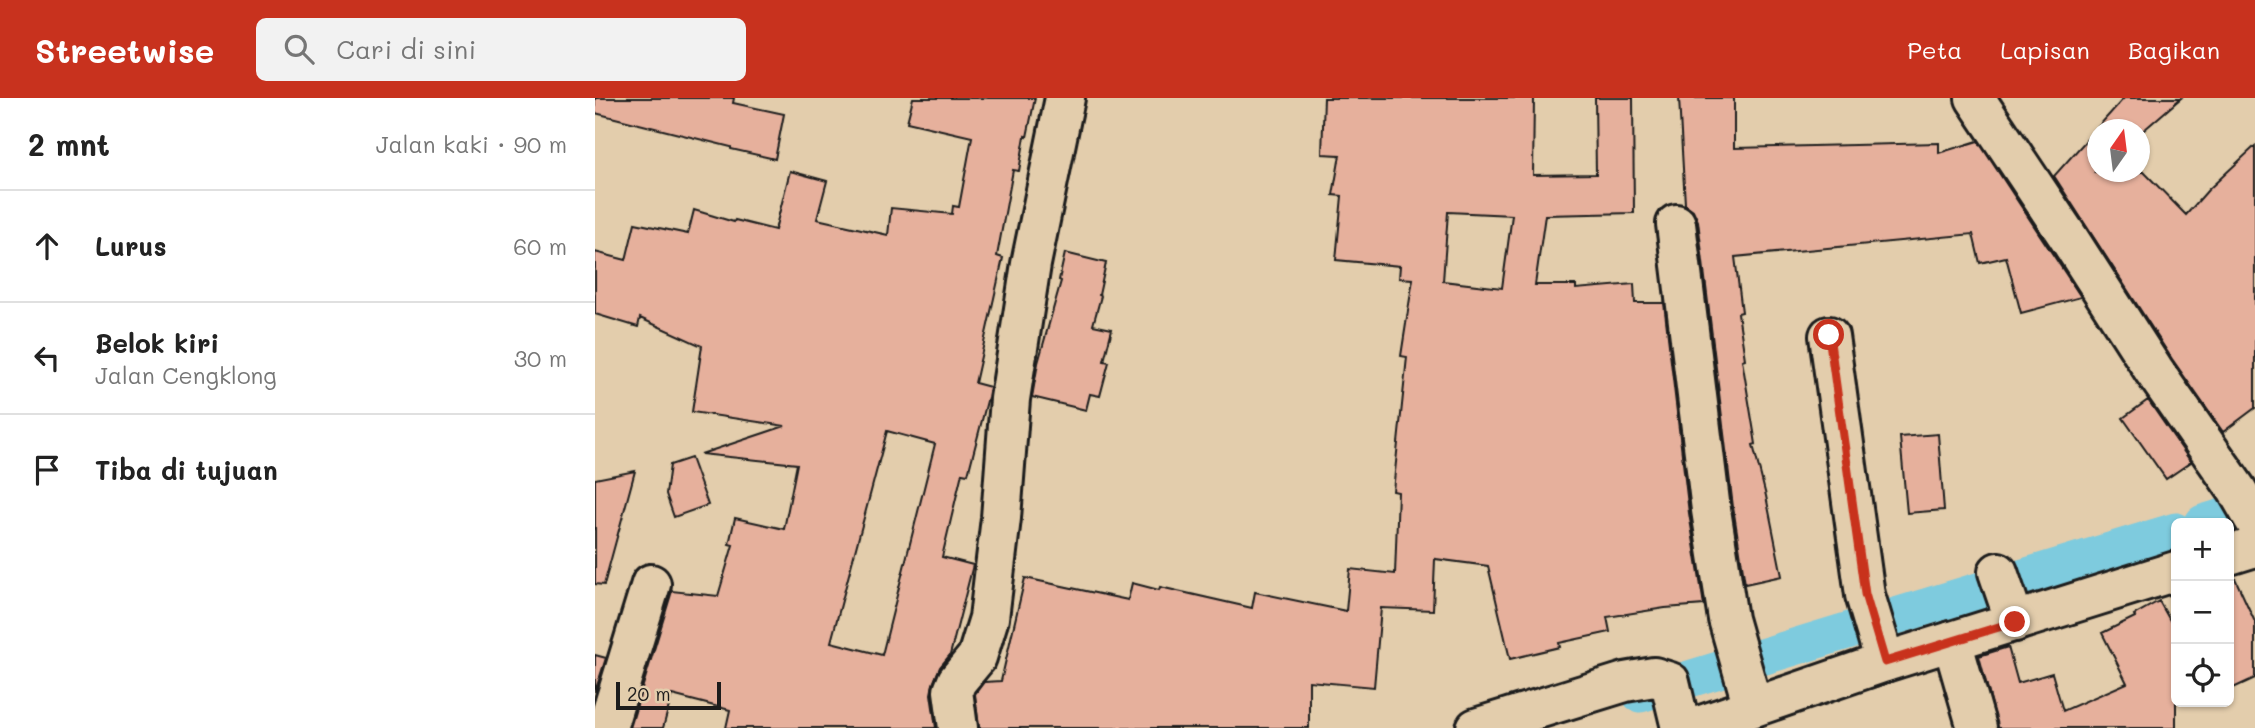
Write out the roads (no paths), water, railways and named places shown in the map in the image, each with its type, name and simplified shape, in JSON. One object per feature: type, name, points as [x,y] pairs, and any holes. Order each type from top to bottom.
[{"type":"street","points":[[958,728],[954,691],[957,681],[977,657],[989,618],[1001,518],[1010,399],[1031,264],[1065,98]]},
{"type":"street","points":[[1975,98],[2154,371],[2237,490],[2255,521]]},
{"type":"street","points":[[1676,224],[1711,510],[1728,620],[1745,679]]},
{"type":"street","points":[[1829,335],[1865,594],[1884,657]]},
{"type":"street","points":[[2234,553],[2255,547]]},
{"type":"street","points":[[1998,572],[2015,622]]},
{"type":"street","points":[[1476,728],[1625,682],[1654,677],[1670,682],[1685,726],[1745,679],[1884,657],[1952,641],[2171,573]]},
{"type":"street","points":[[607,728],[651,584]]},
{"type":"street","points":[[1952,641],[1977,728]]},
{"type":"waterway","points":[[2220,518],[2243,511]]},
{"type":"waterway","points":[[2014,580],[2171,533]]},
{"type":"waterway","points":[[1640,694],[1988,588]]}]
